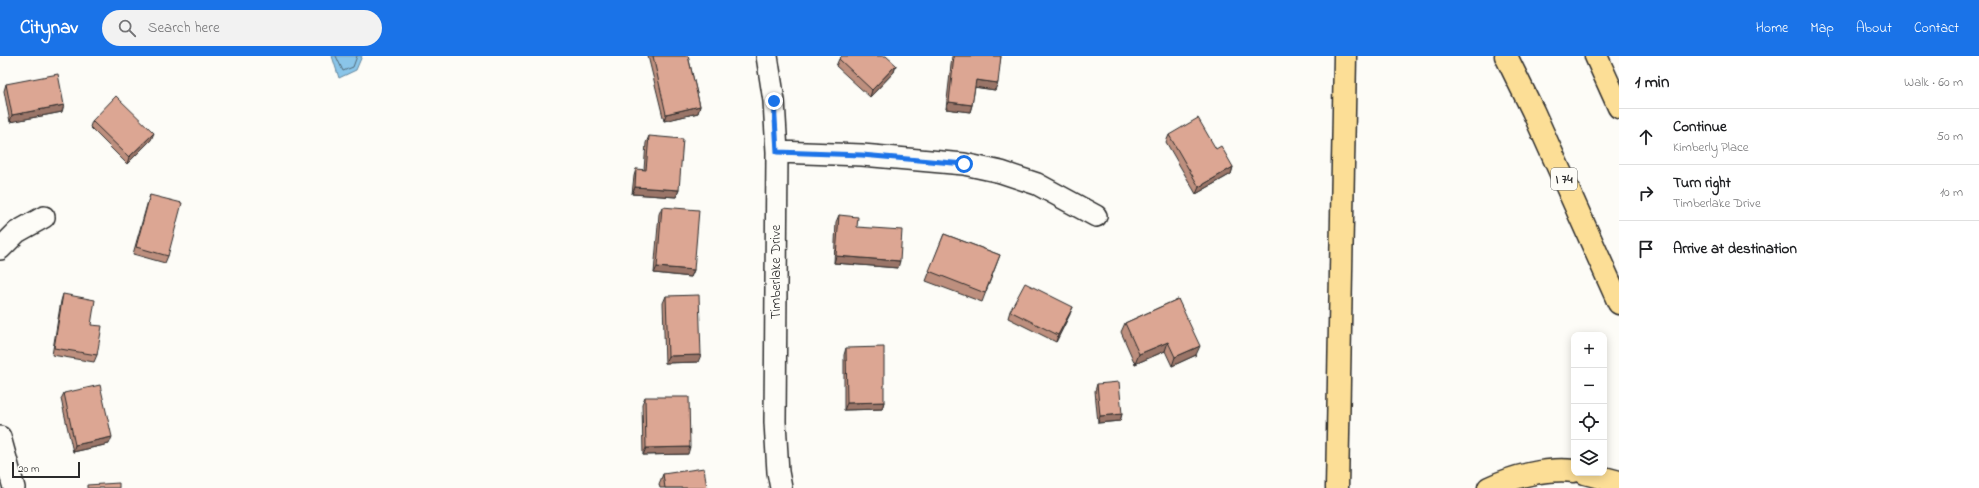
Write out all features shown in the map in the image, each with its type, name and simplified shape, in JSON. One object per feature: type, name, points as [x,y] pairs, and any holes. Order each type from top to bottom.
[{"type":"highway","points":[[1337,488],[1345,56]]},
{"type":"highway","name":"I 74","points":[[1506,56],[1536,118],[1619,303]]},
{"type":"highway","points":[[1596,56],[1619,107]]},
{"type":"highway","points":[[1489,488],[1521,476],[1547,472],[1571,471]]},
{"type":"highway","points":[[1596,476],[1619,482]]},
{"type":"street","name":"Timberlake Drive","points":[[767,56],[774,101],[777,152],[775,422],[780,488]]},
{"type":"street","points":[[777,152],[862,155],[964,164],[1001,172],[1036,184],[1096,216]]},
{"type":"street","points":[[0,249],[17,232],[44,217]]},
{"type":"street","points":[[0,438],[14,488]]},
{"type":"water","points":[[332,56],[362,56],[356,70],[339,78]]},
{"type":"building","points":[[653,56],[688,56],[700,106],[666,114]]},
{"type":"building","points":[[842,56],[886,56],[896,65],[872,90],[839,59]]},
{"type":"building","points":[[954,56],[1001,56],[998,83],[976,80],[972,105],[949,102]]},
{"type":"building","points":[[58,74],[64,105],[12,115],[6,84]]},
{"type":"building","points":[[116,96],[154,133],[129,157],[92,121]]},
{"type":"building","points":[[1198,118],[1216,149],[1221,146],[1233,167],[1199,187],[1169,135]]},
{"type":"building","points":[[649,136],[683,139],[679,190],[635,187],[636,169],[646,170]]},
{"type":"building","points":[[150,195],[182,203],[168,256],[136,247]]},
{"type":"building","points":[[662,207],[699,210],[694,270],[657,267]]},
{"type":"building","points":[[839,215],[858,217],[857,227],[902,230],[900,261],[836,256]]},
{"type":"building","points":[[944,234],[1000,255],[985,293],[929,271]]},
{"type":"building","points":[[1025,283],[1073,307],[1058,335],[1010,311]]},
{"type":"building","points":[[63,294],[95,300],[91,325],[102,326],[97,355],[54,348]]},
{"type":"building","points":[[699,295],[701,355],[668,356],[666,296]]},
{"type":"building","points":[[1178,299],[1200,346],[1175,357],[1168,342],[1139,354],[1125,323]]},
{"type":"building","points":[[884,347],[884,402],[847,403],[846,348]]},
{"type":"building","points":[[1119,382],[1122,414],[1100,416],[1097,384]]},
{"type":"building","points":[[100,385],[112,437],[75,445],[64,393]]},
{"type":"building","points":[[645,397],[689,397],[690,447],[646,448]]},
{"type":"building","points":[[704,468],[707,488],[665,488],[663,474]]},
{"type":"building","points":[[119,483],[119,488],[87,488],[87,485]]},
{"type":"route","points":[[774,101],[777,152],[862,155],[964,164]]}]
